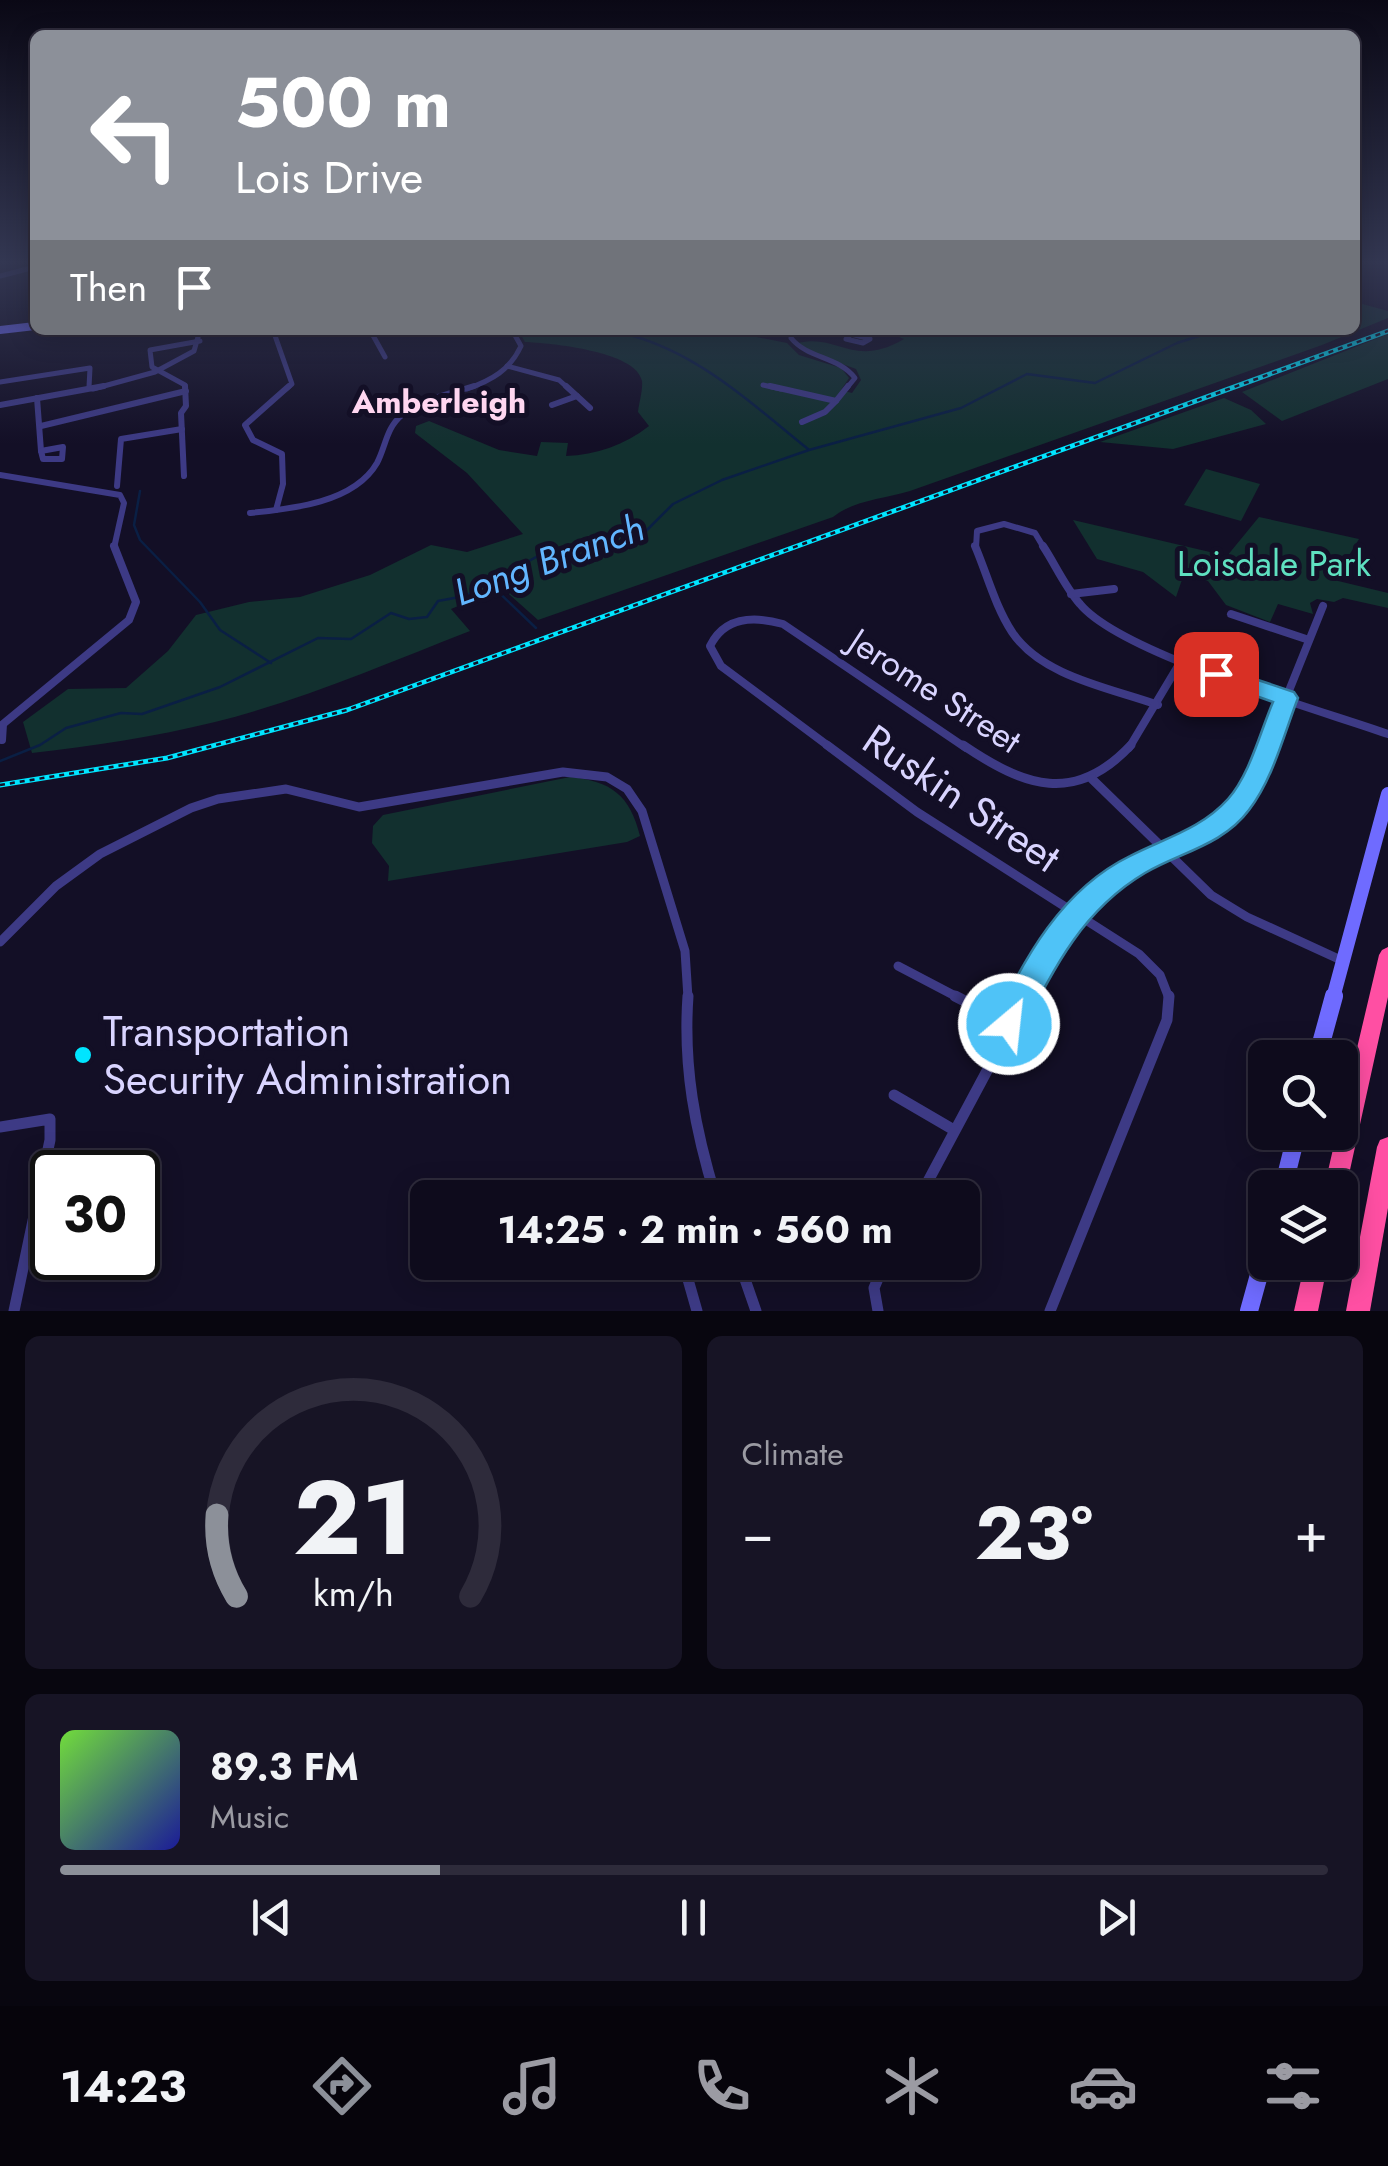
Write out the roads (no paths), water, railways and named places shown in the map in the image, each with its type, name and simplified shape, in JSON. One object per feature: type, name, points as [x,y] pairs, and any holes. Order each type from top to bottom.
[{"type":"highway","points":[[1339,1170],[1388,956]]},
{"type":"highway","points":[[1358,1311],[1388,1147]]},
{"type":"highway","points":[[1306,1311],[1314,1280]]},
{"type":"main road","points":[[0,330],[30,327]]},
{"type":"main road","points":[[1323,1040],[1388,794]]},
{"type":"main road","points":[[1250,1311],[1258,1280]]},
{"type":"street","points":[[0,405],[160,371],[186,357],[200,341],[200,335]]},
{"type":"street","points":[[276,335],[292,384],[245,425],[253,440],[283,456],[283,484],[276,510]]},
{"type":"street","points":[[373,335],[385,357]]},
{"type":"street","points":[[250,513],[320,501],[357,484],[380,463],[386,432],[401,414],[426,401],[479,384],[507,366],[521,349],[516,335]]},
{"type":"street","points":[[792,335],[800,351],[843,364],[851,371],[852,384],[836,402],[825,412],[802,422]]},
{"type":"street","points":[[184,476],[182,430],[186,391],[182,381],[149,363],[150,349],[200,341]]},
{"type":"street","points":[[507,366],[558,380],[590,408]]},
{"type":"street","points":[[0,382],[90,368],[89,388]]},
{"type":"street","points":[[34,377],[41,451]]},
{"type":"street","points":[[764,385],[836,402]]},
{"type":"street","points":[[40,426],[186,391]]},
{"type":"street","points":[[552,405],[577,396]]},
{"type":"street","points":[[117,486],[121,438],[182,430]]},
{"type":"street","points":[[1,476],[103,489],[122,497],[114,546],[136,602],[128,620],[116,632],[3,724],[2,740]]},
{"type":"street","points":[[1158,705],[1064,670],[1023,646],[1010,627],[974,543],[980,529],[998,524],[1024,527],[1038,535],[1072,594],[1112,630],[1181,661],[1388,734]]},
{"type":"street","points":[[1072,594],[1114,589]]},
{"type":"street","points":[[928,1180],[1053,941],[1075,913],[1112,880],[1209,832],[1239,804],[1324,606]]},
{"type":"street","points":[[1231,614],[1309,640]]},
{"type":"street","name":"Jerome Street","points":[[726,625],[760,619],[787,626],[1006,772],[1054,784],[1092,779]]},
{"type":"street","name":"Ruskin Street","points":[[726,625],[712,638],[710,646],[721,666],[917,812],[1150,962],[1165,982],[1171,1004],[1050,1311]]},
{"type":"street","points":[[1181,661],[1128,754],[1092,779],[1164,853],[1229,907],[1343,962]]},
{"type":"street","points":[[0,942],[56,886],[100,854],[191,808],[218,799],[286,789],[358,807],[563,772],[607,777],[627,789],[638,802],[685,951],[689,986],[688,1088],[710,1180]]},
{"type":"street","points":[[898,966],[1009,1024]]},
{"type":"street","points":[[894,1095],[954,1130]]},
{"type":"street","points":[[0,1126],[50,1120],[50,1140],[14,1311]]},
{"type":"street","points":[[688,1280],[696,1311]]},
{"type":"street","points":[[745,1280],[756,1311]]},
{"type":"street","points":[[877,1280],[874,1288],[878,1311]]},
{"type":"waterway","points":[[628,335],[690,360],[739,393],[808,449]]},
{"type":"waterway","name":"Long Branch","points":[[270,662],[318,638],[351,639],[391,613],[409,619],[427,617],[438,601],[465,596],[538,556],[594,545],[627,528],[646,531],[673,504],[722,480],[809,450],[961,408],[1027,374],[1095,383],[1177,343],[1202,335]]},
{"type":"waterway","points":[[140,491],[134,525],[140,540],[200,602],[220,630],[270,662]]},
{"type":"waterway","points":[[490,584],[536,628]]},
{"type":"waterway","name":"Long Branch","points":[[0,761],[40,745],[66,728],[121,713],[142,714],[220,687],[270,662]]},
{"type":"railway","points":[[0,785],[167,758],[347,710],[1388,331]]},
{"type":"place","name":"Transportation Security Administration","points":[[83,1055]]},
{"type":"district","name":"Amberleigh","points":[[439,402]]},
{"type":"park label","name":"Loisdale Park","points":[[1274,564]]}]
